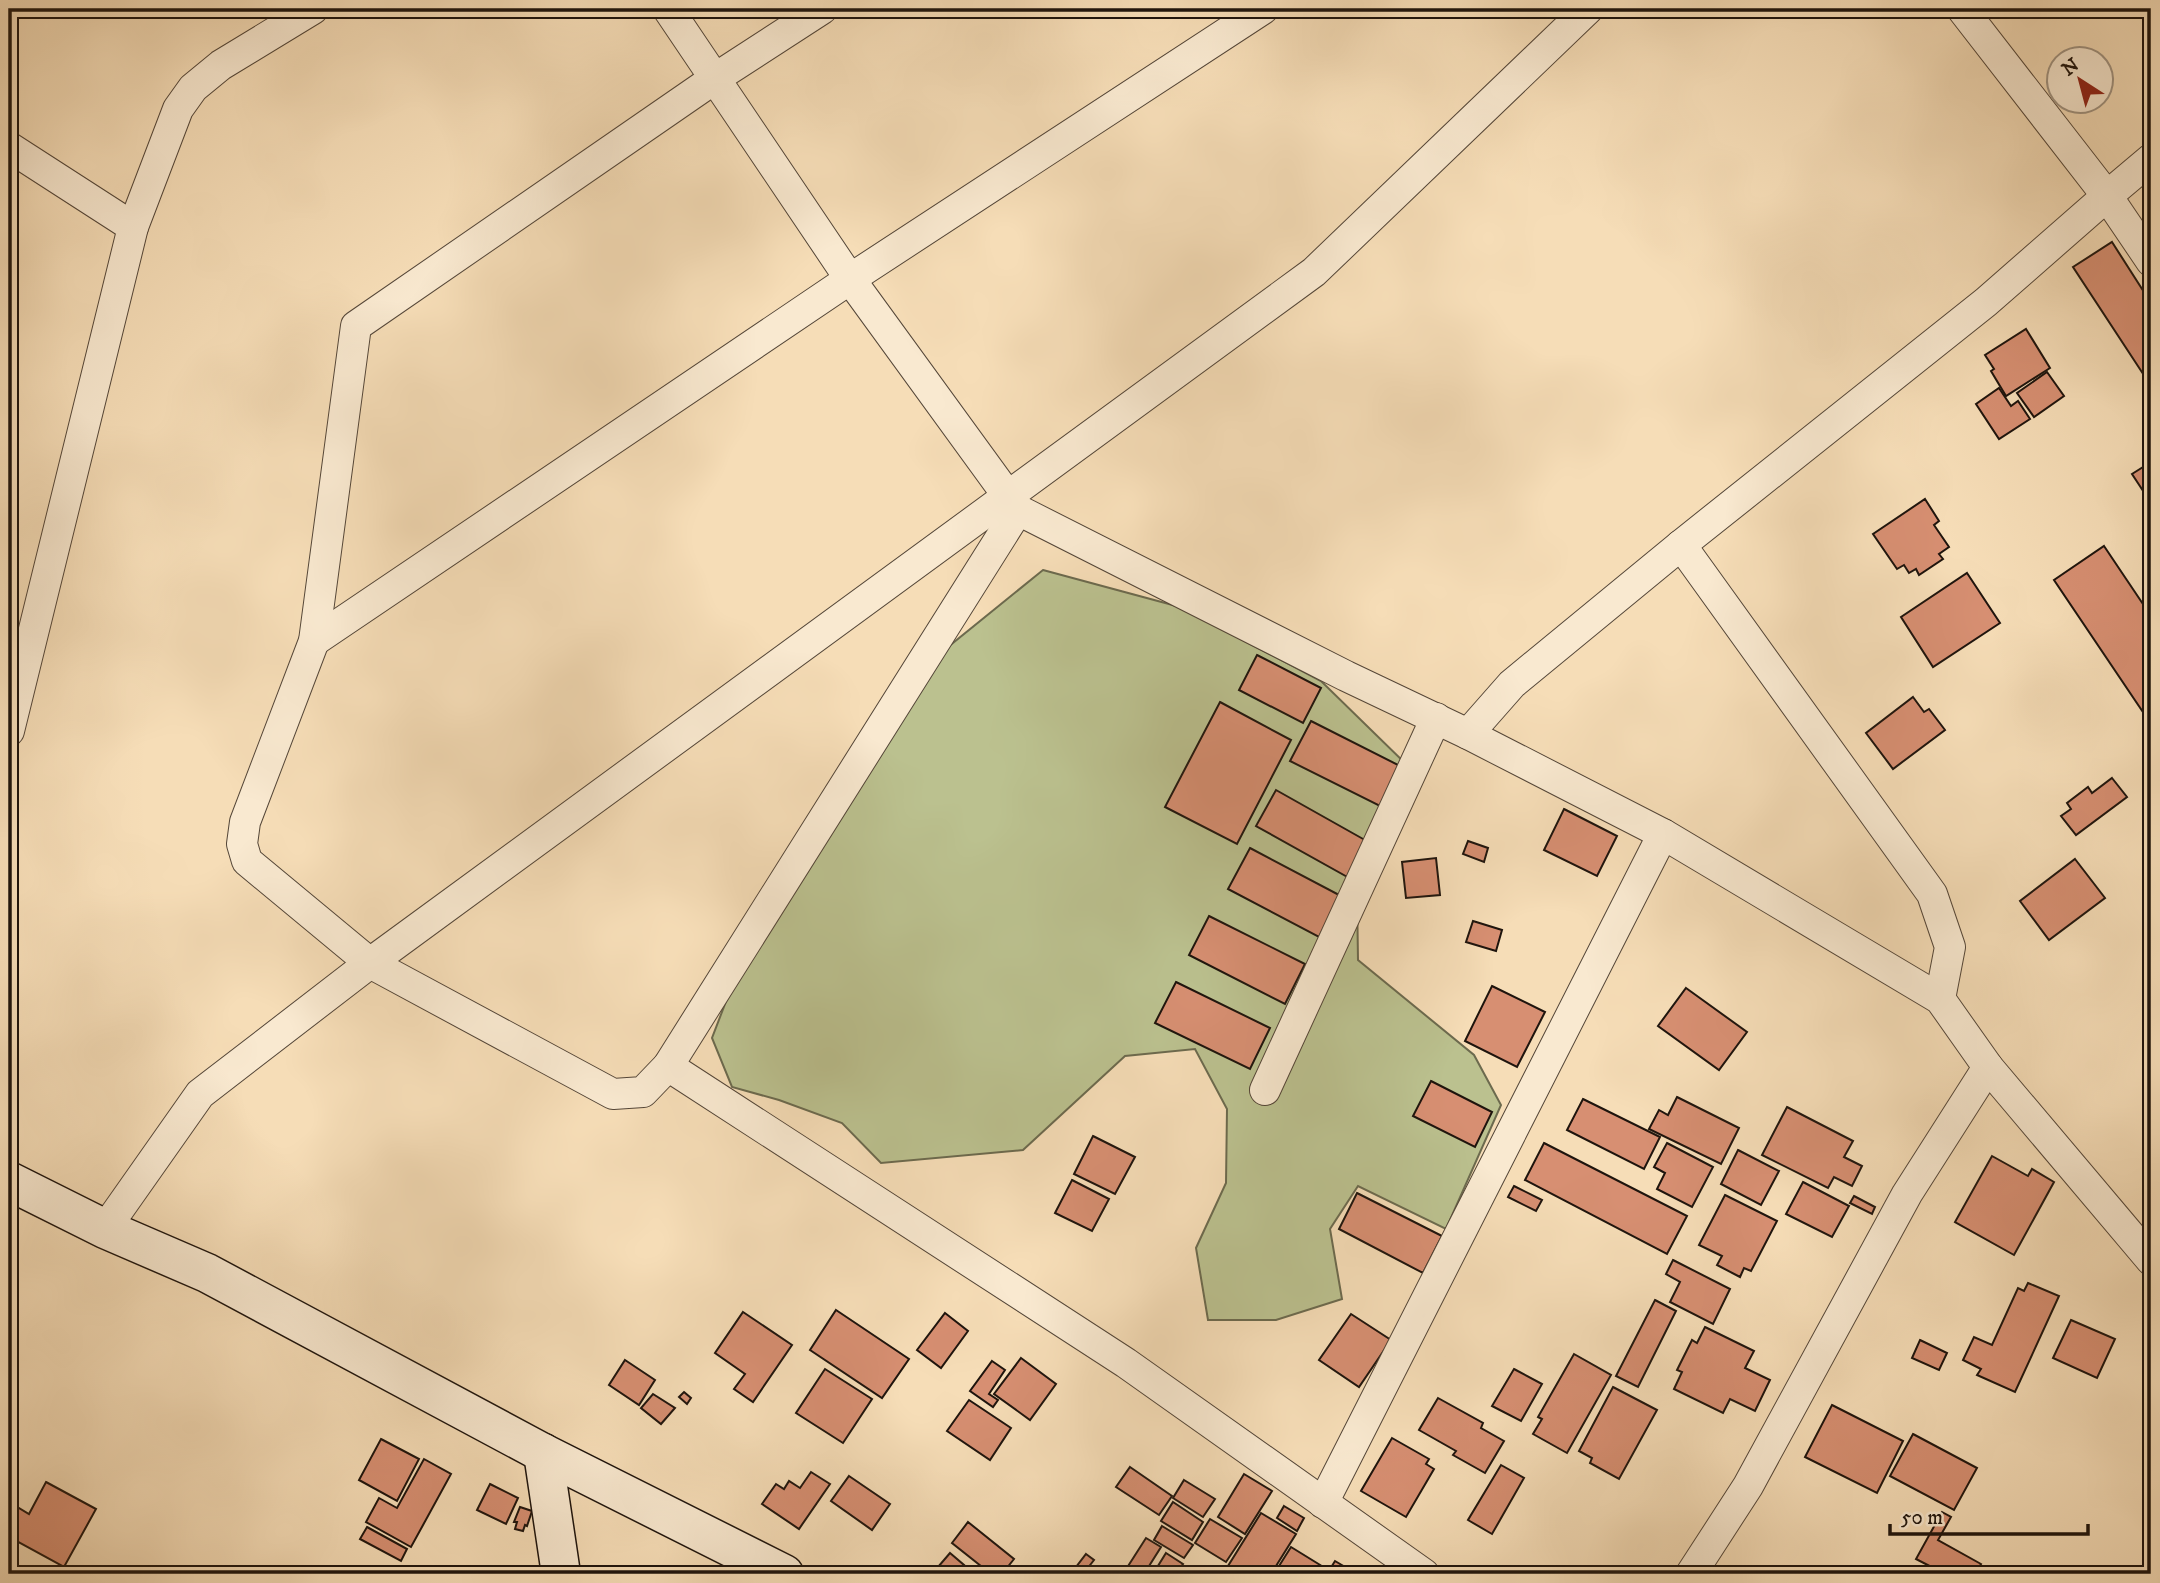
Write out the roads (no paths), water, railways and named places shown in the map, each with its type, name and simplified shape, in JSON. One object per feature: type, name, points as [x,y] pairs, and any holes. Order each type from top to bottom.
[{"type":"main road","points":[[9,1181],[105,1229],[207,1273],[543,1453],[784,1574]]},
{"type":"main road","points":[[543,1453],[561,1574]]},
{"type":"street","points":[[9,730],[133,227],[178,109],[193,88],[221,65],[313,9]]},
{"type":"street","points":[[668,9],[850,279],[1012,503],[1346,676],[1436,718],[1663,834],[1940,999],[1988,1067],[2151,1260]]},
{"type":"street","points":[[822,9],[714,79],[356,326],[314,641],[244,822],[242,844],[247,861],[370,963],[613,1094],[643,1092],[668,1066],[1012,503]]},
{"type":"street","points":[[314,641],[850,279],[1263,9]]},
{"type":"street","points":[[105,1229],[200,1094],[370,963],[1012,503],[1314,272],[1588,9]]},
{"type":"street","points":[[1962,9],[2107,196],[2151,261]]},
{"type":"street","points":[[9,147],[133,227]]},
{"type":"street","points":[[1468,734],[1512,684],[1681,545],[1986,302],[2151,159]]},
{"type":"street","points":[[1681,545],[1932,894],[1950,947],[1940,999]]},
{"type":"street","points":[[1265,1090],[1436,718]]},
{"type":"street","points":[[1323,1503],[1663,834]]},
{"type":"street","points":[[668,1066],[1126,1363],[1424,1574]]},
{"type":"street","points":[[1690,1574],[1748,1486],[1907,1194],[1988,1067]]}]
